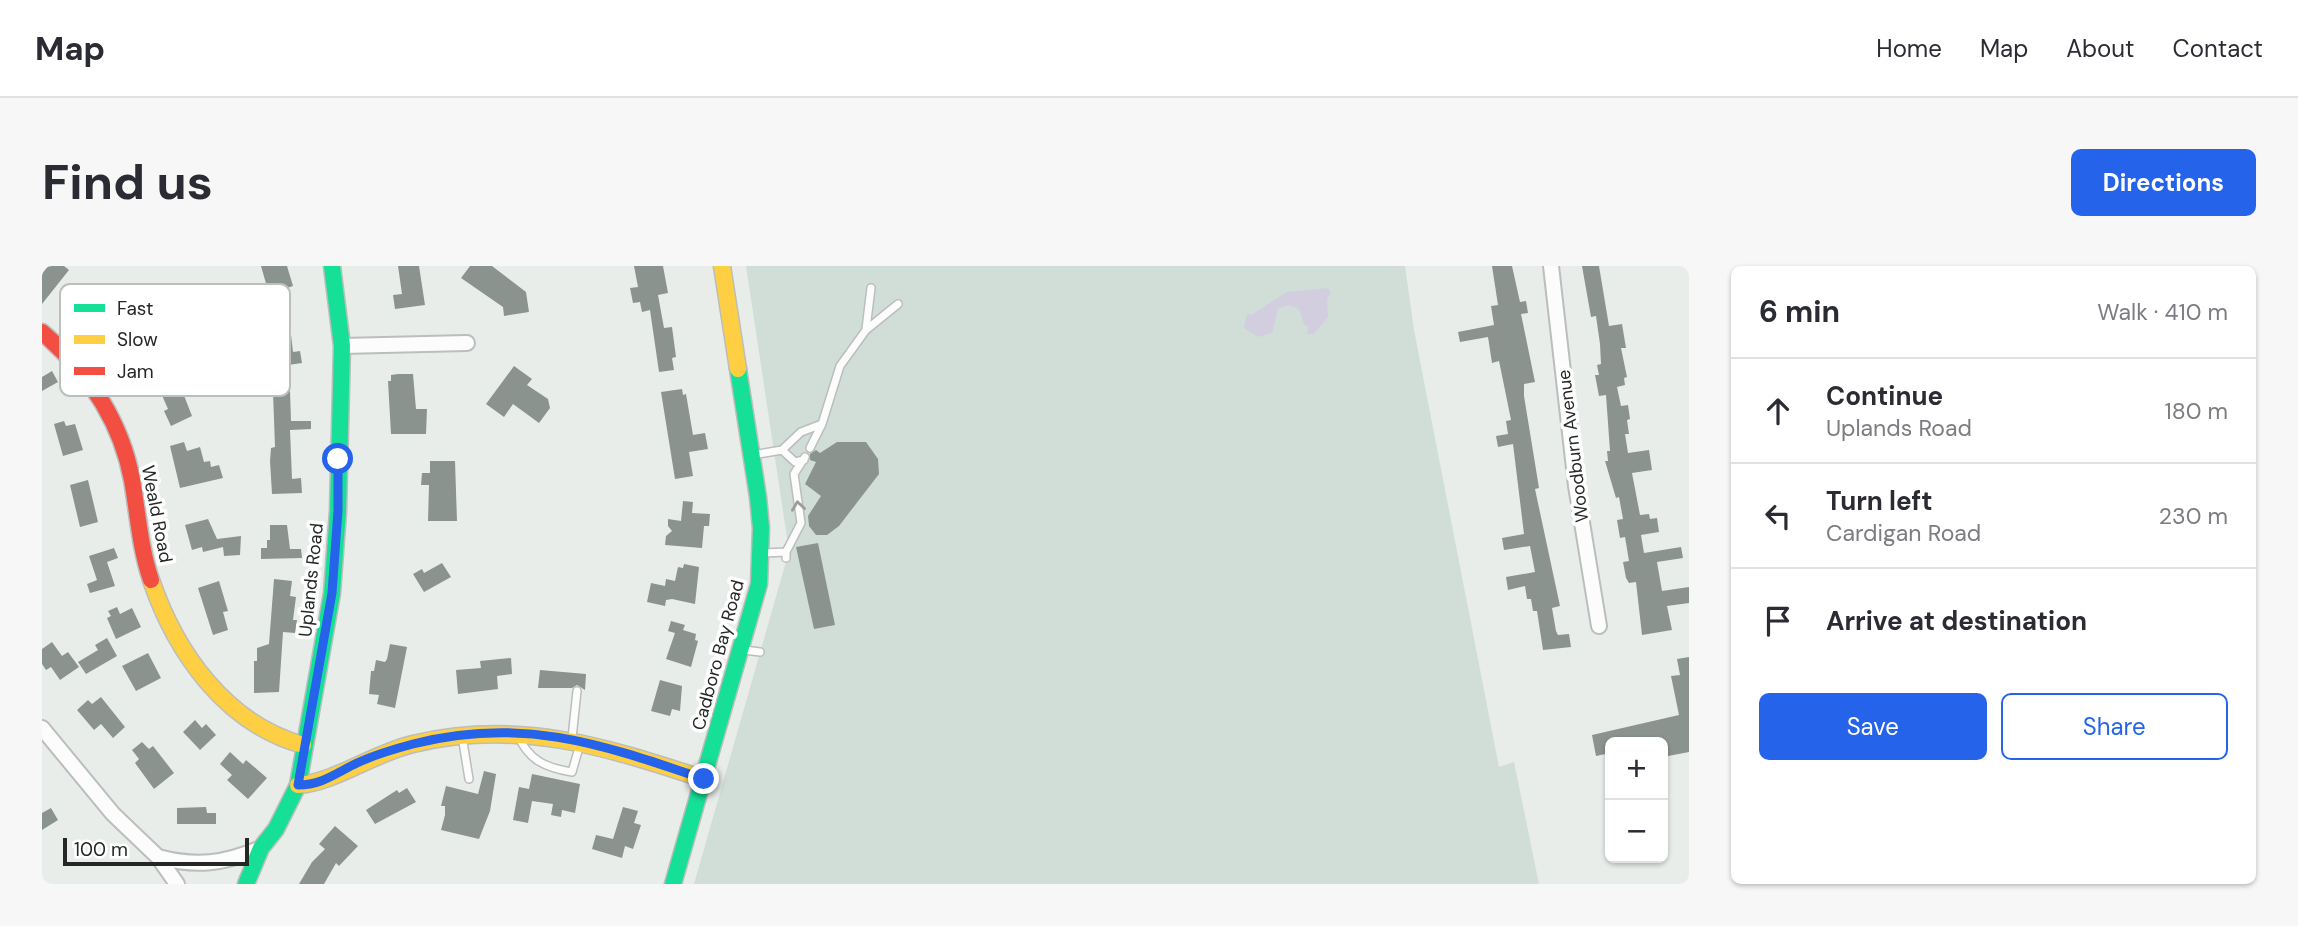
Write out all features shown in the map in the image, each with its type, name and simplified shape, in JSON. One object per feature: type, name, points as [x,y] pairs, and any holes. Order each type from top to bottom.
[{"type":"street","name":"Uplands Road","points":[[246,884],[261,848],[276,829],[298,785],[332,593],[338,511],[342,346],[332,266]]},
{"type":"street","name":"Cadboro Bay Road","points":[[673,884],[759,584],[761,553],[758,497],[722,266]]},
{"type":"street","name":"Woodburn Avenue","points":[[1552,266],[1576,486],[1599,626]]},
{"type":"street","name":"Weald Road","points":[[42,332],[60,350]]},
{"type":"street","points":[[342,346],[467,343]]},
{"type":"street","name":"Weald Road","points":[[97,396],[116,428],[134,486],[142,548],[150,579],[162,610],[183,649],[211,685],[245,717],[283,743],[303,745]]},
{"type":"street","points":[[42,728],[113,814],[158,857],[177,884]]},
{"type":"street","points":[[298,785],[313,785],[357,763],[411,744],[462,735],[517,732],[577,739],[704,779]]},
{"type":"street","points":[[158,857],[205,865],[235,860],[261,848]]},
{"type":"lane","points":[[866,330],[871,288]]},
{"type":"lane","points":[[810,448],[822,424],[840,366],[866,330],[898,304]]},
{"type":"lane","points":[[752,455],[782,450],[801,432],[822,424]]},
{"type":"lane","points":[[761,553],[786,555],[800,523],[794,474],[804,459],[794,462],[782,450]]},
{"type":"lane","points":[[740,649],[760,652]]},
{"type":"lane","points":[[517,732],[532,757],[552,769],[572,772],[577,739],[577,691]]},
{"type":"lane","points":[[462,735],[469,779]]},
{"type":"shaded area","points":[[746,266],[1405,266],[1414,330],[1499,767],[1514,762],[1539,884],[694,884],[789,551]]},
{"type":"shaded area","points":[[1328,288],[1331,293],[1327,299],[1328,317],[1314,334],[1307,334],[1308,326],[1304,324],[1299,309],[1288,305],[1278,309],[1272,333],[1258,337],[1244,328],[1247,314],[1251,315],[1287,292]]},
{"type":"building","points":[[48,266],[64,266],[69,270],[42,304],[42,274]]},
{"type":"building","points":[[261,266],[287,266],[293,286],[266,284]]},
{"type":"building","points":[[398,266],[419,266],[425,305],[395,309],[393,295],[402,294]]},
{"type":"building","points":[[470,266],[492,266],[526,292],[529,312],[504,316],[503,307],[461,278]]},
{"type":"building","points":[[634,266],[663,266],[668,293],[658,295],[664,328],[672,327],[676,357],[672,358],[674,370],[659,372],[650,310],[642,312],[640,302],[633,303],[630,288],[638,287]]},
{"type":"building","points":[[1492,266],[1512,266],[1520,302],[1526,301],[1528,313],[1521,314],[1535,382],[1524,384],[1524,396],[1539,488],[1535,489],[1560,606],[1552,608],[1556,631],[1558,635],[1569,634],[1571,647],[1543,650],[1537,611],[1533,611],[1531,599],[1527,599],[1525,586],[1508,590],[1506,577],[1535,572],[1530,546],[1504,550],[1502,538],[1524,534],[1513,444],[1498,447],[1496,436],[1508,434],[1506,421],[1511,420],[1499,361],[1492,363],[1488,337],[1460,342],[1458,332],[1494,325],[1491,306],[1498,305]]},
{"type":"building","points":[[1582,266],[1599,266],[1609,326],[1622,324],[1626,348],[1621,348],[1627,377],[1624,378],[1625,385],[1617,387],[1621,406],[1628,405],[1629,434],[1625,434],[1628,453],[1649,450],[1652,470],[1632,473],[1640,515],[1649,514],[1650,519],[1657,518],[1659,532],[1641,535],[1644,553],[1681,547],[1683,558],[1657,562],[1662,591],[1689,587],[1689,603],[1667,606],[1672,630],[1642,635],[1636,582],[1629,583],[1626,578],[1623,562],[1629,561],[1625,537],[1620,538],[1617,520],[1623,519],[1619,497],[1616,498],[1605,461],[1608,461],[1607,451],[1610,451],[1606,395],[1599,396],[1595,375],[1599,375],[1597,365],[1601,364],[1600,344],[1596,316],[1591,317]]},
{"type":"building","points":[[290,326],[293,352],[300,351],[302,363],[290,365]]},
{"type":"building","points":[[514,366],[532,379],[527,385],[548,399],[550,408],[539,423],[513,404],[504,417],[486,404]]},
{"type":"building","points":[[52,371],[58,382],[42,391],[42,377]]},
{"type":"building","points":[[413,374],[416,409],[427,409],[426,434],[391,434],[388,381],[391,381],[391,375]]},
{"type":"building","points":[[682,389],[683,395],[686,394],[693,435],[705,433],[708,449],[689,452],[693,476],[675,479],[661,392]]},
{"type":"building","points":[[290,391],[291,421],[311,421],[311,429],[290,430],[292,479],[301,478],[302,493],[272,494],[270,461],[271,448],[275,447],[273,396],[290,396]]},
{"type":"building","points":[[162,396],[184,396],[192,416],[171,426],[164,411],[168,409]]},
{"type":"building","points":[[64,421],[66,426],[75,424],[83,450],[63,456],[54,424]]},
{"type":"building","points":[[184,442],[187,451],[200,447],[204,462],[210,461],[211,467],[219,465],[223,478],[180,488],[170,446]]},
{"type":"building","points":[[837,442],[866,442],[878,459],[879,474],[839,526],[827,535],[816,535],[809,526],[808,516],[821,496],[805,484],[816,462],[810,460],[810,454],[816,450],[820,453]]},
{"type":"building","points":[[430,461],[455,461],[457,521],[428,521],[429,485],[421,485],[422,473],[430,473]]},
{"type":"building","points":[[88,480],[98,522],[80,527],[70,485]]},
{"type":"building","points":[[683,501],[693,502],[692,513],[710,514],[709,526],[704,526],[702,548],[665,545],[666,536],[672,531],[668,526],[668,519],[681,521]]},
{"type":"building","points":[[208,519],[217,539],[241,536],[240,555],[224,556],[223,547],[203,552],[202,547],[192,550],[185,525]]},
{"type":"building","points":[[270,525],[287,525],[290,549],[301,549],[302,558],[261,559],[261,548],[267,548],[267,540],[270,540]]},
{"type":"building","points":[[818,543],[835,625],[814,629],[796,547]]},
{"type":"building","points":[[114,548],[118,558],[107,562],[115,586],[90,593],[87,584],[97,580],[89,556]]},
{"type":"building","points":[[442,563],[451,577],[424,592],[413,574],[422,569],[424,573]]},
{"type":"building","points":[[684,564],[699,567],[695,604],[672,599],[666,600],[665,606],[647,602],[651,583],[665,586],[666,579],[675,581],[678,567],[683,568]]},
{"type":"building","points":[[274,579],[292,581],[290,596],[296,597],[293,620],[297,620],[295,633],[283,632],[279,692],[254,693],[254,661],[257,661],[257,648],[269,644]]},
{"type":"building","points":[[219,581],[228,611],[223,612],[228,630],[213,635],[198,588]]},
{"type":"building","points":[[117,607],[120,614],[132,608],[141,627],[116,639],[107,618],[111,616],[108,611]]},
{"type":"building","points":[[671,621],[685,625],[683,630],[696,634],[695,640],[698,641],[691,667],[666,659],[675,633],[668,631]]},
{"type":"building","points":[[107,638],[117,656],[86,674],[78,662],[98,650],[95,645]]},
{"type":"building","points":[[52,642],[62,656],[68,652],[79,667],[60,680],[51,667],[46,670],[42,664],[42,649]]},
{"type":"building","points":[[390,644],[407,647],[395,708],[377,704],[379,695],[369,694],[371,671],[374,671],[376,660],[385,662]]},
{"type":"building","points":[[148,653],[161,678],[136,691],[122,666]]},
{"type":"building","points":[[1689,657],[1689,752],[1668,756],[1668,737],[1605,737],[1605,754],[1596,756],[1592,735],[1679,715],[1671,676],[1680,675],[1677,659]]},
{"type":"building","points":[[511,658],[512,674],[497,676],[498,689],[458,694],[456,670],[481,668],[480,661]]},
{"type":"building","points":[[540,670],[586,674],[585,690],[577,685],[572,688],[538,688]]},
{"type":"building","points":[[660,680],[682,686],[680,711],[672,709],[670,716],[651,711]]},
{"type":"building","points":[[101,697],[125,727],[113,738],[101,724],[94,730],[77,710],[88,700],[92,704]]},
{"type":"building","points":[[195,720],[202,728],[206,724],[216,735],[200,750],[183,732]]},
{"type":"building","points":[[142,742],[149,749],[153,746],[174,773],[154,789],[135,763],[139,759],[132,750]]},
{"type":"building","points":[[230,752],[243,764],[246,760],[267,778],[248,799],[227,780],[232,775],[220,764]]},
{"type":"building","points":[[484,771],[496,774],[490,811],[479,839],[441,830],[445,806],[441,806],[446,786],[478,794]]},
{"type":"building","points":[[532,774],[580,784],[575,813],[562,810],[561,817],[551,815],[553,804],[532,801],[528,823],[513,820],[519,787],[529,789]]},
{"type":"building","points":[[407,788],[416,802],[375,824],[366,810],[397,790],[399,793]]},
{"type":"building","points":[[206,807],[207,813],[216,813],[216,824],[177,824],[177,808]]},
{"type":"building","points":[[623,807],[638,811],[634,823],[641,825],[633,849],[625,846],[622,858],[592,849],[596,835],[613,839]]},
{"type":"building","points":[[51,808],[58,820],[42,830],[42,813]]},
{"type":"building","points":[[335,826],[358,846],[339,866],[336,863],[324,884],[299,884],[312,862],[325,849],[319,844]]},
{"type":"traffic: fast","points":[[246,884],[261,848],[276,829],[298,785],[332,593],[338,511],[342,346],[332,266]]},
{"type":"traffic: fast","points":[[673,884],[759,584],[761,528],[758,497],[738,369]]},
{"type":"traffic: slow","points":[[722,266],[738,369]]},
{"type":"traffic: slow","points":[[151,580],[174,634],[208,682],[250,721],[275,735],[303,745]]},
{"type":"traffic: slow","points":[[298,785],[339,774],[398,748],[452,737],[489,734],[525,735],[596,747],[704,779]]},
{"type":"traffic: jam","points":[[42,332],[60,349]]},
{"type":"traffic: jam","points":[[99,396],[120,437],[127,458],[151,580]]},
{"type":"route","points":[[338,459],[338,511],[332,593],[298,785],[313,785],[357,763],[411,744],[496,732],[582,740],[704,779]]}]
